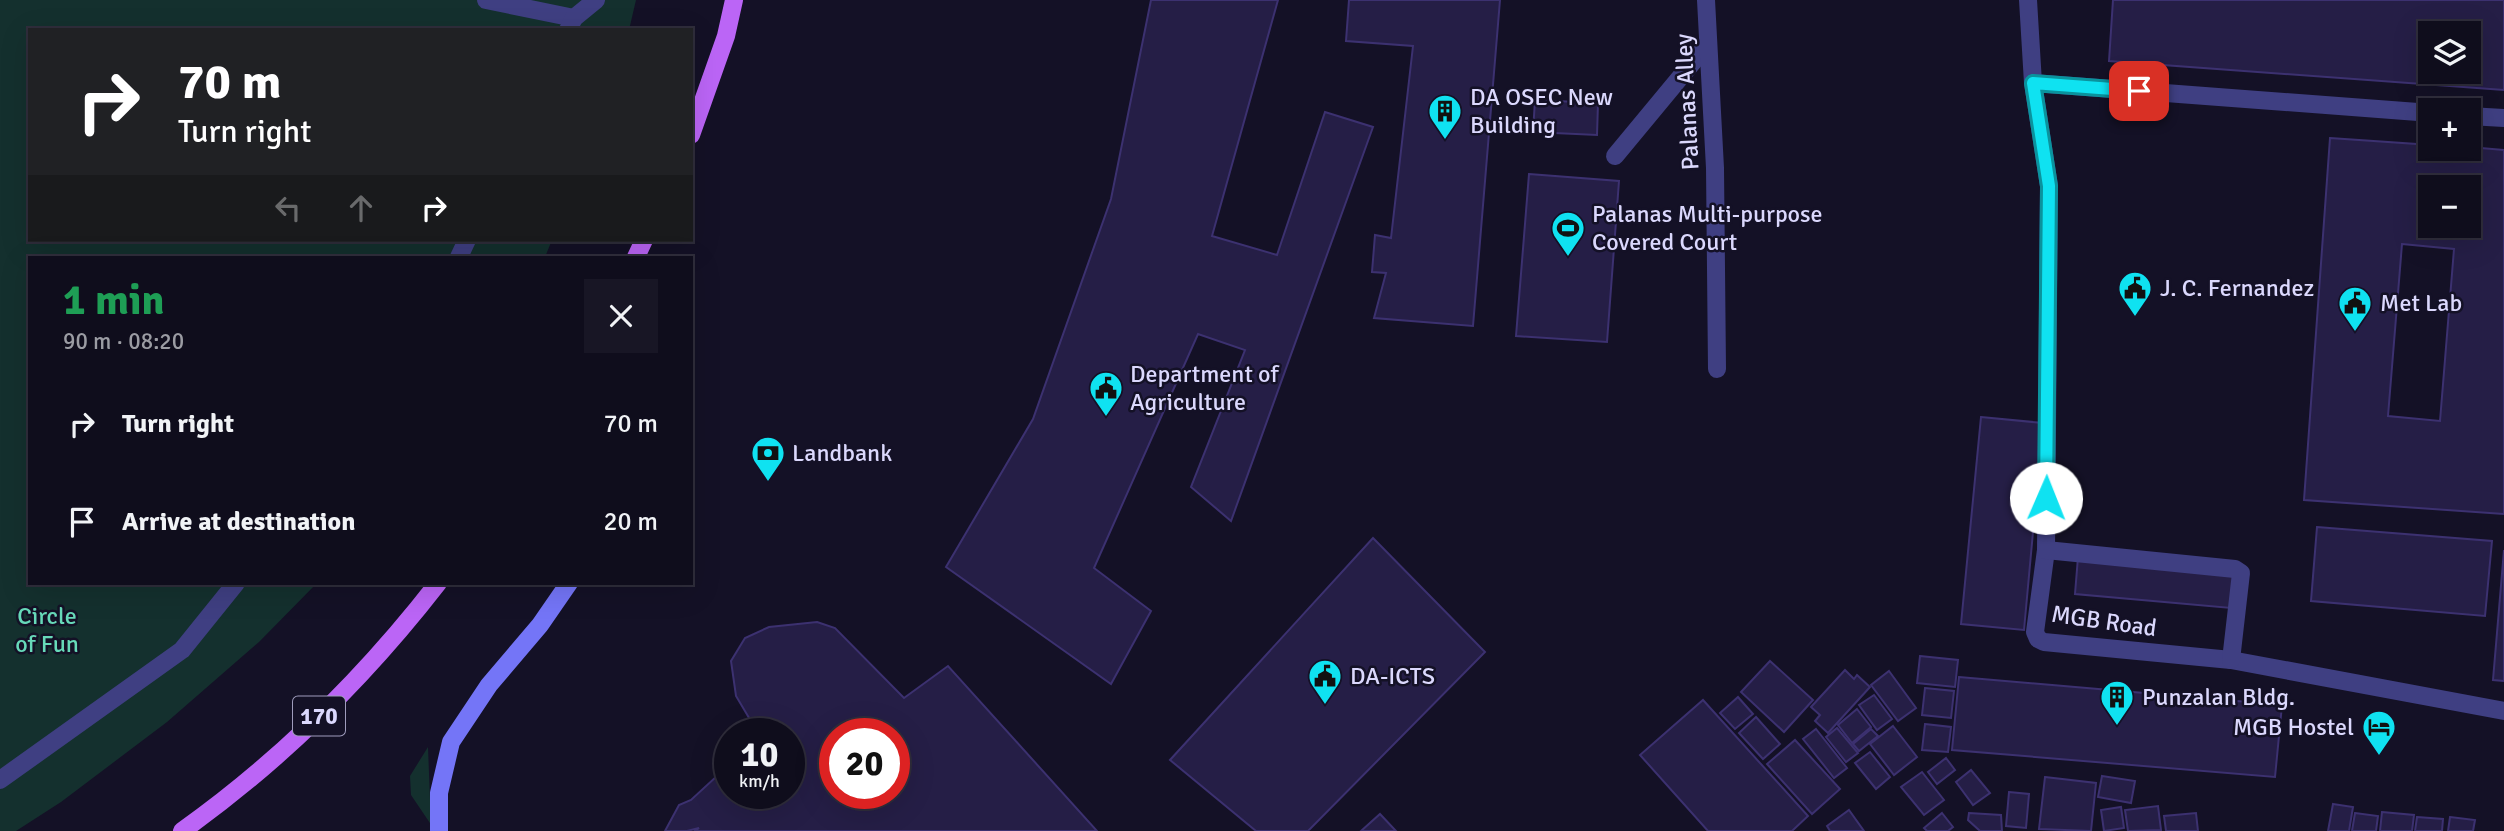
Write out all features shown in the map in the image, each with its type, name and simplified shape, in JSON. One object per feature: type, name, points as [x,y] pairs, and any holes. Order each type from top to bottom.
[{"type":"main road","points":[[693,129],[726,36],[734,0]]},
{"type":"main road","name":"170","points":[[182,831],[216,807],[286,748],[351,684],[413,616],[436,585]]},
{"type":"main road","points":[[439,831],[439,793],[452,742],[489,685],[540,625],[568,585]]},
{"type":"street","points":[[486,0],[571,24],[596,0]]},
{"type":"street","name":"Palanas Alley","points":[[1706,0],[1715,168],[1717,369]]},
{"type":"street","name":"MGB Road","points":[[2028,0],[2033,83],[2049,186],[2046,550],[2035,632],[2038,639],[2044,642],[2231,660],[2504,711]]},
{"type":"street","points":[[1615,156],[1707,45]]},
{"type":"street","points":[[2033,83],[2418,112]]},
{"type":"street","points":[[2481,117],[2504,118]]},
{"type":"street","points":[[2046,550],[2235,569],[2241,573],[2231,660]]},
{"type":"street","points":[[0,780],[183,650],[234,585]]},
{"type":"green space","name":"Circle of Fun","points":[[0,0],[636,0],[629,28],[28,28],[28,242],[551,242],[545,256],[28,256],[28,585],[315,585],[259,642],[167,722],[61,802],[16,831],[0,831]]},
{"type":"green space","points":[[428,747],[434,829],[411,795],[410,776]]},
{"type":"building","points":[[1151,0],[1278,0],[1212,236],[1277,255],[1325,112],[1373,127],[1231,521],[1191,487],[1245,350],[1198,334],[1094,568],[1151,611],[1111,684],[946,567],[1033,419],[1111,199]]},
{"type":"building","name":"DA OSEC New Building","points":[[1349,0],[1500,0],[1473,326],[1374,318],[1386,273],[1372,272],[1375,235],[1391,238],[1413,46],[1346,41]]},
{"type":"building","points":[[2113,0],[2504,0],[2504,90],[2422,84],[2481,84],[2481,21],[2418,21],[2418,84],[2109,61]]},
{"type":"building","points":[[1535,100],[1598,103],[1597,135],[1533,132]]},
{"type":"building","name":"Met Lab","points":[[2330,138],[2418,144],[2418,161],[2481,161],[2481,148],[2504,150],[2504,514],[2304,500]],"holes":[[[2402,244],[2454,249],[2440,421],[2388,416]]]},
{"type":"building","name":"Palanas Multi-purpose Covered Court","points":[[1529,174],[1619,181],[1607,342],[1516,336]]},
{"type":"building","points":[[1981,417],[2043,423],[2024,630],[1961,624]]},
{"type":"building","points":[[2317,527],[2492,541],[2485,616],[2311,601]]},
{"type":"building","name":"DA-ICTS","points":[[1373,538],[1485,652],[1308,831],[1256,831],[1170,760]]},
{"type":"building","points":[[2504,550],[2504,681],[2493,680]]},
{"type":"building","points":[[2078,557],[2234,571],[2231,608],[2075,594]]},
{"type":"building","points":[[817,622],[835,628],[904,698],[948,666],[1097,831],[695,831],[699,828],[665,831],[679,805],[691,800],[714,779],[714,809],[805,809],[805,718],[749,718],[736,696],[731,661],[745,638],[769,627]]},
{"type":"building","points":[[1920,656],[1958,660],[1955,687],[1917,683]]},
{"type":"building","points":[[1770,661],[1813,700],[1784,732],[1741,692]]},
{"type":"building","points":[[1845,670],[1854,679],[1857,675],[1870,687],[1828,733],[1815,721],[1820,715],[1811,707]]},
{"type":"building","points":[[1889,671],[1916,708],[1898,721],[1871,685]]},
{"type":"building","name":"Punzalan Bldg.","points":[[1959,677],[2282,705],[2275,777],[1952,750]]},
{"type":"building","points":[[1925,688],[1954,691],[1951,718],[1922,715]]},
{"type":"building","points":[[1874,695],[1892,719],[1877,730],[1859,705]]},
{"type":"building","points":[[1738,697],[1753,714],[1735,729],[1720,713]]},
{"type":"building","points":[[1703,700],[1808,816],[1792,831],[1708,831],[1640,755]]},
{"type":"building","points":[[1857,709],[1871,727],[1852,743],[1838,725]]},
{"type":"building","points":[[1756,717],[1780,744],[1763,759],[1739,733]]},
{"type":"building","points":[[1925,724],[1951,727],[1948,752],[1922,750]]},
{"type":"building","points":[[1893,726],[1917,757],[1894,775],[1870,744]]},
{"type":"building","points":[[1837,728],[1858,753],[1846,762],[1826,737]]},
{"type":"building","points":[[1816,729],[1847,768],[1834,778],[1803,739]]},
{"type":"building","points":[[1871,729],[1878,736],[1859,751],[1853,744]]},
{"type":"building","points":[[1795,740],[1840,789],[1812,814],[1767,764]]},
{"type":"building","points":[[1870,752],[1890,777],[1876,789],[1855,763]]},
{"type":"building","points":[[1946,758],[1955,770],[1937,784],[1928,772]]},
{"type":"building","points":[[1971,770],[1990,793],[1973,805],[1956,782]]},
{"type":"building","points":[[1922,772],[1944,800],[1924,815],[1901,787]]},
{"type":"building","points":[[2102,776],[2135,781],[2131,803],[2098,797]]},
{"type":"building","points":[[2045,777],[2096,783],[2091,831],[2039,829]]},
{"type":"building","points":[[2009,792],[2029,794],[2026,828],[2006,826]]},
{"type":"building","points":[[2333,804],[2353,807],[2349,831],[2328,831]]},
{"type":"building","points":[[2158,806],[2161,830],[2128,831],[2125,810]]},
{"type":"building","points":[[2121,807],[2124,828],[2104,831],[2101,810]]},
{"type":"building","points":[[1849,810],[1864,831],[1830,831],[1827,826]]},
{"type":"building","points":[[2382,812],[2414,815],[2412,831],[2380,831]]},
{"type":"building","points":[[1942,813],[1953,827],[1948,831],[1927,831],[1924,828]]},
{"type":"building","points":[[1969,813],[2001,815],[2002,831],[1980,831],[1968,820]]},
{"type":"building","points":[[2196,813],[2198,831],[2166,831],[2164,816]]},
{"type":"building","points":[[2355,813],[2378,816],[2376,831],[2352,831]]},
{"type":"building","points":[[1380,814],[1396,831],[1361,831]]},
{"type":"building","points":[[2417,817],[2443,819],[2442,831],[2415,831]]},
{"type":"building","points":[[2450,817],[2475,820],[2473,831],[2448,831]]},
{"type":"place","name":"DA OSEC New Building","points":[[1445,141]]},
{"type":"place","name":"Palanas Multi-purpose Covered Court","points":[[1568,258]]},
{"type":"place","name":"J. C. Fernandez","points":[[2135,318]]},
{"type":"place","name":"Met Lab","points":[[2355,333]]},
{"type":"place","name":"Department of Agriculture","points":[[1106,418]]},
{"type":"place","name":"Landbank","points":[[768,483]]},
{"type":"place","name":"DA-ICTS","points":[[1325,706]]},
{"type":"place","name":"Punzalan Bldg.","points":[[2117,727]]},
{"type":"place","name":"MGB Hostel","points":[[2379,757]]},
{"type":"route","points":[[2046,498],[2049,186],[2033,83],[2139,91]]}]
